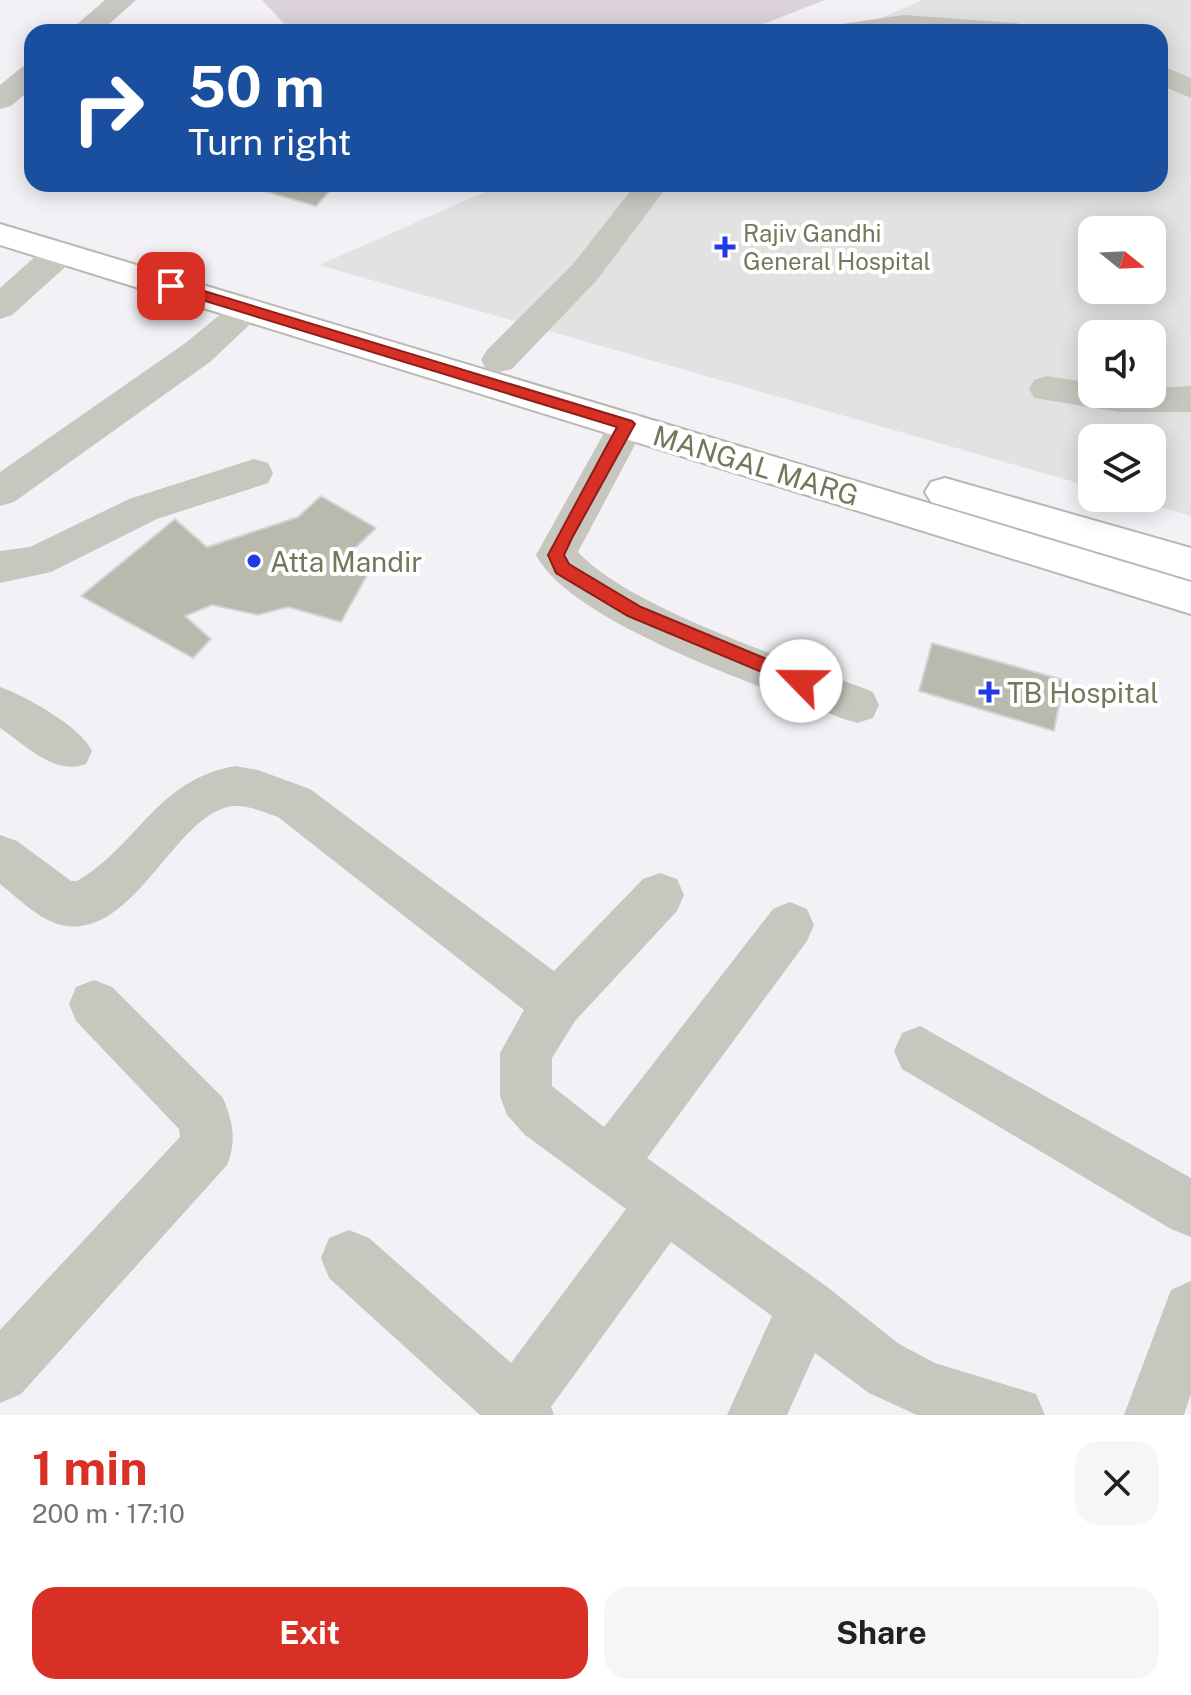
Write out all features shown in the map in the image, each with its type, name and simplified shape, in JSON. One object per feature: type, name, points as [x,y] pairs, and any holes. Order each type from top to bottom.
[{"type":"main road","name":"MANGAL MARG","points":[[0,208],[154,267],[249,309],[1191,598]]},
{"type":"main road","name":"MANGAL MARG","points":[[0,234],[60,253],[154,267],[499,360],[1191,564]]},
{"type":"street","points":[[92,24],[122,0]]},
{"type":"street","points":[[1168,78],[1191,89]]},
{"type":"street","points":[[0,100],[24,80]]},
{"type":"street","points":[[499,360],[585,272],[647,192]]},
{"type":"street","points":[[0,307],[60,253]]},
{"type":"street","points":[[0,492],[197,353],[249,309]]},
{"type":"street","points":[[1047,389],[1106,398],[1156,401],[1191,399]]},
{"type":"street","points":[[627,424],[556,555],[562,568],[634,611],[857,705]]},
{"type":"street","points":[[0,567],[37,561],[143,509],[254,473]]},
{"type":"street","points":[[0,705],[70,751]]},
{"type":"street","points":[[0,856],[62,903],[85,902],[108,886],[203,794],[233,785],[261,790],[294,803],[557,1004]]},
{"type":"street","points":[[660,895],[557,1004],[526,1053],[526,1096],[544,1116],[666,1202],[891,1373],[945,1395],[1015,1415]]},
{"type":"street","points":[[611,1162],[790,925]]},
{"type":"street","points":[[0,1373],[208,1146],[204,1117],[94,1004]]},
{"type":"street","points":[[920,1051],[1191,1209]]},
{"type":"street","points":[[349,1258],[519,1411],[666,1202]]},
{"type":"street","points":[[757,1415],[806,1306]]},
{"type":"street","points":[[1154,1415],[1191,1310]]},
{"type":"shaded area","points":[[262,0],[825,0],[764,24],[284,24]]},
{"type":"shaded area","name":"Rajiv Gandhi General Hospital","points":[[922,0],[1191,0],[1191,516],[1166,509],[1166,424],[1078,424],[1078,483],[319,265],[485,192],[1168,192],[1168,24],[867,24]]},
{"type":"building","points":[[268,192],[329,192],[316,206]]},
{"type":"building","points":[[321,496],[376,528],[351,552],[370,570],[341,622],[288,607],[258,615],[212,605],[185,616],[211,639],[193,658],[81,596],[175,519],[207,547],[298,517]]},
{"type":"building","points":[[932,643],[1064,680],[1054,731],[919,691]]},
{"type":"place","name":"Rajiv Gandhi General Hospital","points":[[725,247]]},
{"type":"place","name":"Atta Mandir","points":[[254,561]]},
{"type":"place","name":"TB Hospital","points":[[989,692]]},
{"type":"route","points":[[171,286],[627,424],[556,555],[562,568],[579,581],[634,611],[801,681]]}]
